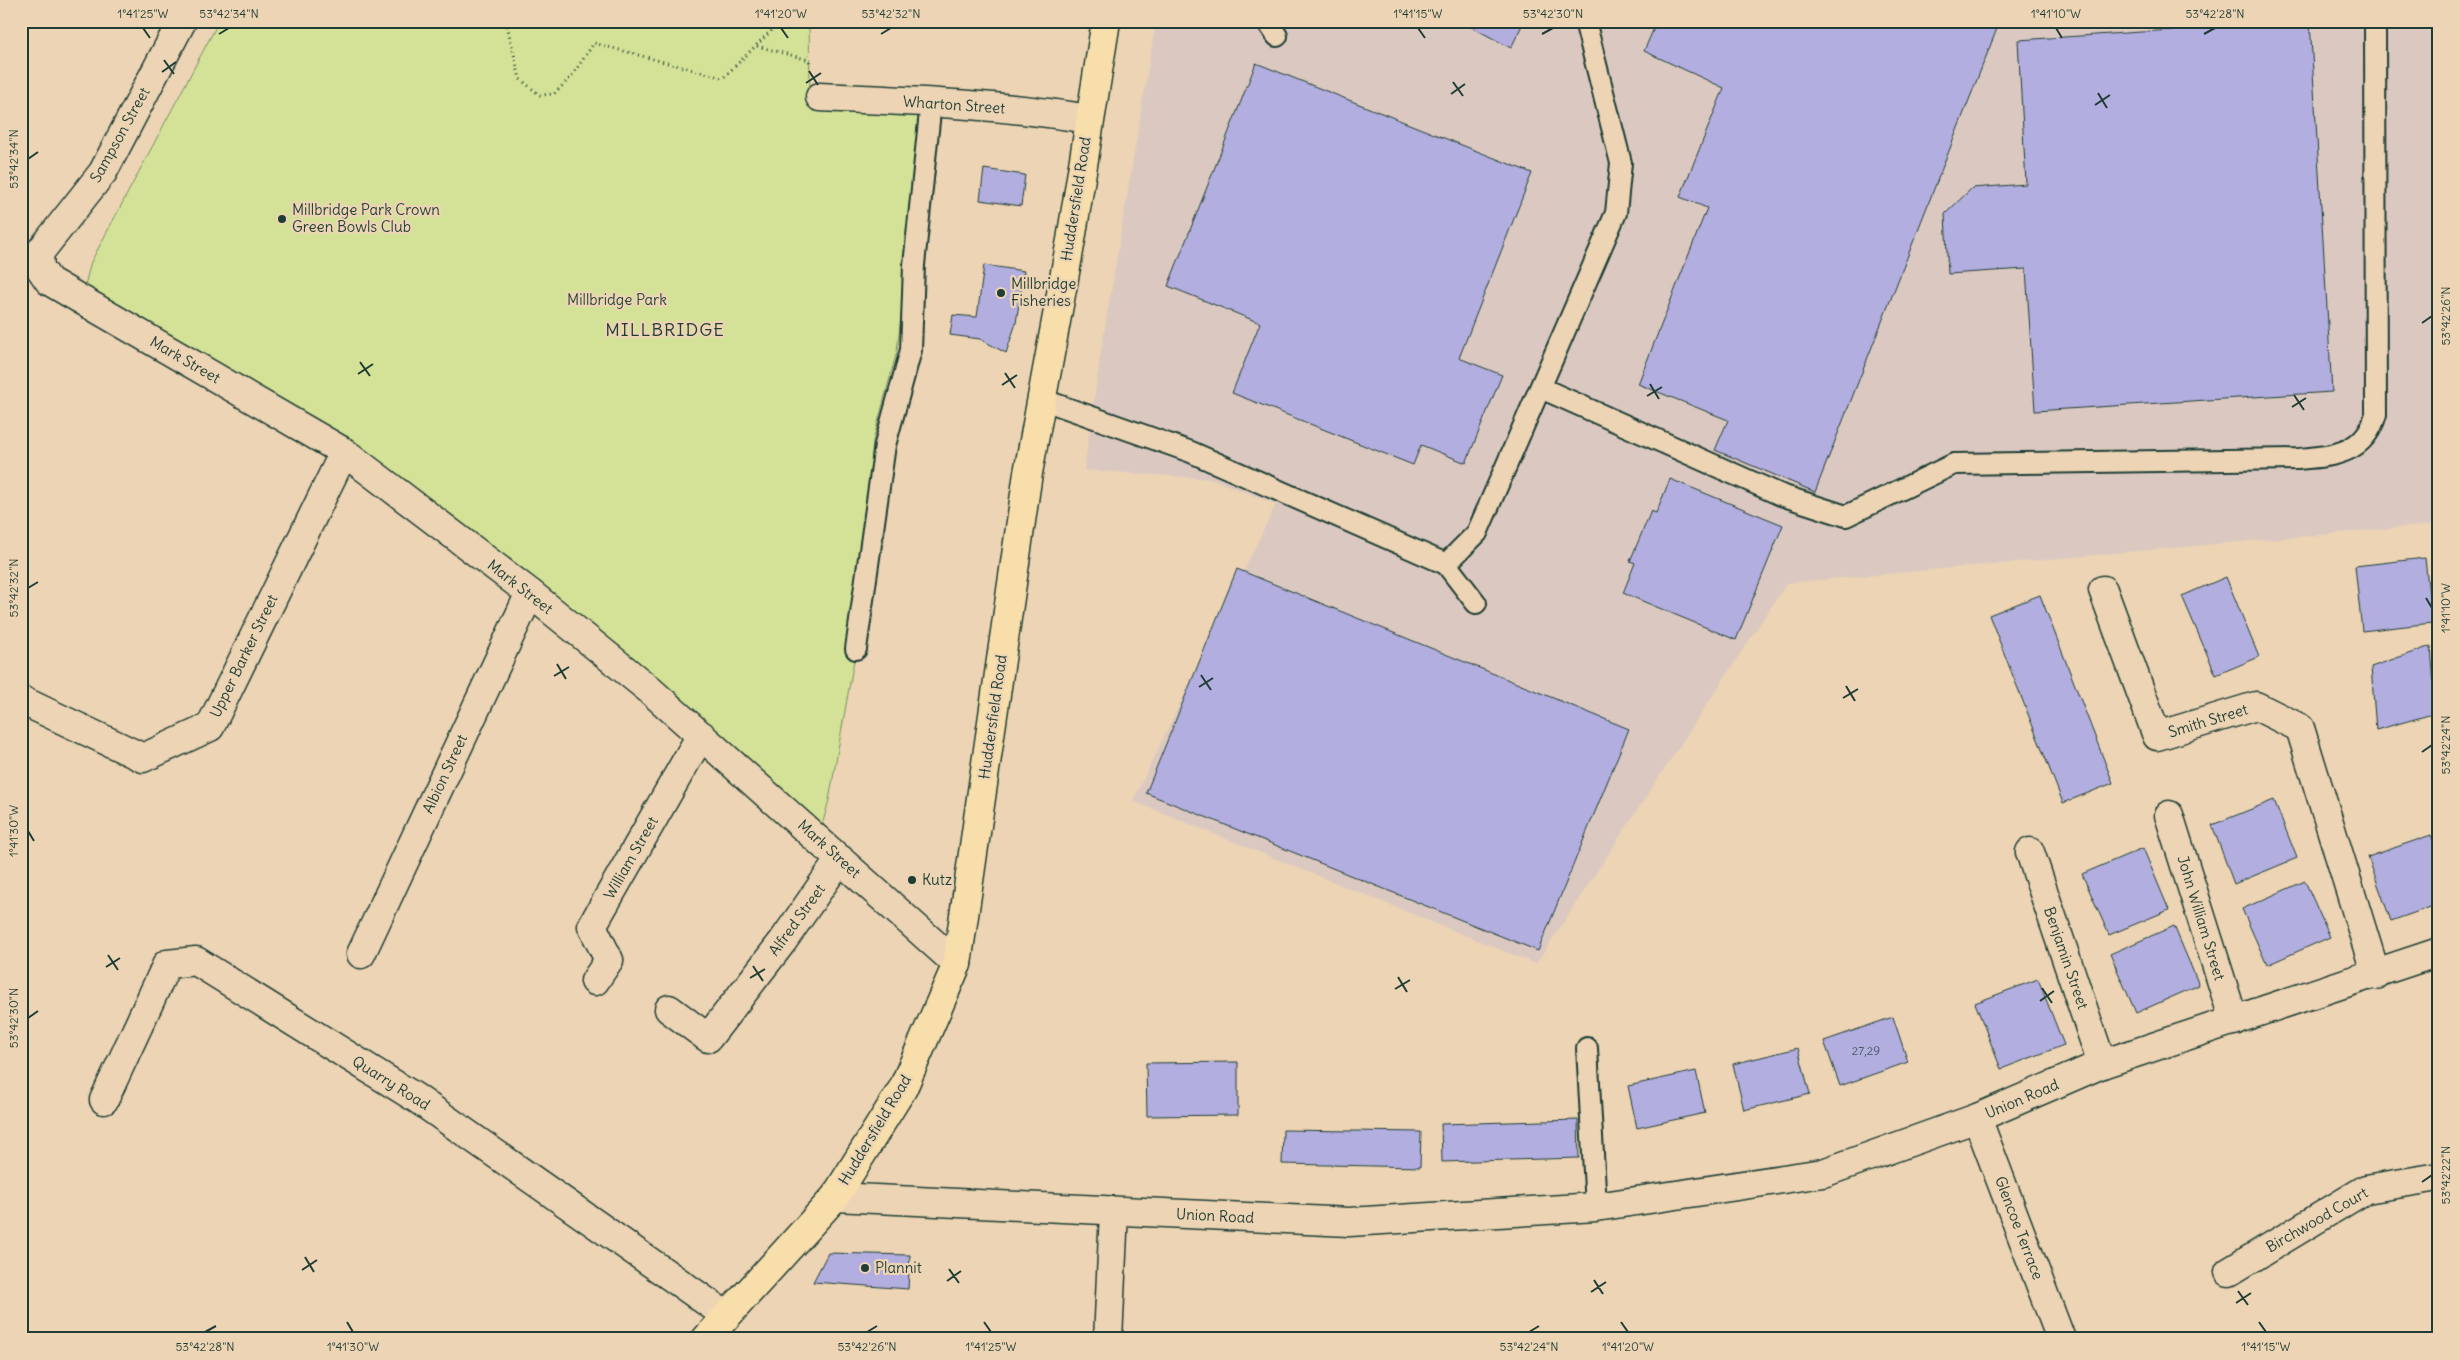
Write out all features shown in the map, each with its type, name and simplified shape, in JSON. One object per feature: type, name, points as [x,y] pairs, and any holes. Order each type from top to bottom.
[{"type":"main road","name":"Huddersfield Road","points":[[706,1339],[835,1197],[903,1088],[957,964],[1028,473],[1071,240],[1106,21]]},
{"type":"street","name":"Sampson Street","points":[[40,268],[39,253],[103,172],[182,21]]},
{"type":"street","name":"Wharton Street","points":[[820,97],[931,102],[1050,112],[1089,119]]},
{"type":"street","name":"Mark Street","points":[[40,268],[49,281],[344,452],[530,593],[651,690],[957,964]]},
{"type":"street","name":"Upper Barker Street","points":[[21,700],[143,758],[210,727],[344,452]]},
{"type":"street","name":"Smith Street","points":[[2103,590],[2157,736],[2256,706],[2300,728],[2376,975]]},
{"type":"street","name":"Albion Street","points":[[361,954],[530,593]]},
{"type":"street","name":"William Street","points":[[595,981],[609,960],[592,926],[701,735]]},
{"type":"street","name":"John William Street","points":[[2169,815],[2234,1021]]},
{"type":"street","name":"Benjamin Street","points":[[2030,852],[2102,1064]]},
{"type":"street","name":"Alfred Street","points":[[669,1010],[708,1038],[783,941],[840,859]]},
{"type":"street","name":"Union Road","points":[[835,1197],[1349,1222],[1596,1208],[1823,1173],[1977,1118],[2102,1064],[2376,975],[2439,952]]},
{"type":"street","name":"Quarry Road","points":[[104,1100],[166,964],[196,961],[416,1098],[727,1316]]},
{"type":"street","name":"Glencoe Terrace","points":[[1977,1118],[2061,1339]]},
{"type":"street","name":"Birchwood Court","points":[[2229,1272],[2366,1189],[2439,1177]]},
{"type":"street","points":[[1108,1339],[1114,1212]]},
{"type":"lane","points":[[1446,564],[1477,533],[1616,213],[1620,162],[1585,21]]},
{"type":"lane","points":[[1541,388],[1781,495],[1846,516],[1954,464],[2298,459],[2332,456],[2355,448],[2374,425],[2376,414],[2375,21]]},
{"type":"lane","points":[[856,650],[885,445],[911,350],[914,265],[931,102]]},
{"type":"lane","points":[[1042,399],[1191,452],[1446,564],[1476,603]]},
{"type":"lane","points":[[1588,1048],[1596,1208]]},
{"type":"path","points":[[506,21],[520,79],[540,95],[554,94],[571,77],[594,43],[723,78],[781,21]]},
{"type":"path","points":[[757,46],[809,60],[820,97]]},
{"type":"path","points":[[21,1336],[28,1339]]},
{"type":"shaded area","points":[[1156,21],[2439,21],[2439,524],[1787,583],[1536,964],[1133,801],[1276,504],[1212,479],[1084,470],[1100,358]]},
{"type":"green space","name":"Millbridge Park","points":[[219,21],[827,21],[809,23],[810,90],[925,108],[897,351],[873,441],[856,649],[829,800],[821,829],[661,685],[85,285],[91,262]]},
{"type":"building","points":[[1460,21],[1524,21],[1511,48]]},
{"type":"building","points":[[1657,21],[2000,21],[1815,492],[1715,450],[1728,420],[1638,384],[1707,208],[1680,197],[1724,88],[1644,51]]},
{"type":"building","points":[[2171,21],[2310,21],[2332,392],[2035,411],[2026,269],[1948,274],[1945,214],[1972,188],[2026,184],[2018,40],[2172,30]]},
{"type":"building","points":[[1256,63],[1532,173],[1459,358],[1502,375],[1466,463],[1421,445],[1413,465],[1232,393],[1260,323],[1168,286]]},
{"type":"building","points":[[984,169],[1025,175],[1021,206],[980,200]]},
{"type":"building","name":"Millbridge Fisheries","points":[[984,265],[1024,271],[1016,323],[1006,353],[980,339],[950,335],[953,315],[977,317]]},
{"type":"building","points":[[1670,479],[1783,525],[1736,640],[1623,593],[1635,563],[1630,561],[1651,511],[1656,513]]},
{"type":"building","points":[[2425,558],[2432,623],[2362,631],[2355,566]]},
{"type":"building","points":[[1237,569],[1629,729],[1538,951],[1146,793]]},
{"type":"building","points":[[2226,577],[2259,657],[2216,675],[2182,596]]},
{"type":"building","points":[[2040,595],[2113,783],[2063,803],[1989,615]]},
{"type":"building","points":[[2431,646],[2436,713],[2376,730],[2371,667]]},
{"type":"building","points":[[2274,800],[2297,858],[2234,884],[2212,825]]},
{"type":"building","points":[[2431,835],[2439,856],[2439,904],[2391,921],[2368,857]]},
{"type":"building","points":[[2143,848],[2169,910],[2109,935],[2082,874]]},
{"type":"building","points":[[2305,881],[2330,937],[2267,965],[2242,909]]},
{"type":"building","points":[[2174,926],[2199,985],[2136,1013],[2110,954]]},
{"type":"building","points":[[2038,979],[2064,1045],[2001,1069],[1975,1003]]},
{"type":"building","points":[[1893,1017],[1908,1062],[1840,1086],[1824,1041]]},
{"type":"building","points":[[1798,1048],[1810,1094],[1744,1110],[1733,1064]]},
{"type":"building","points":[[1238,1062],[1238,1115],[1147,1116],[1146,1063]]},
{"type":"building","points":[[1696,1071],[1705,1113],[1637,1128],[1628,1086]]},
{"type":"building","points":[[1578,1120],[1579,1158],[1442,1162],[1441,1124]]},
{"type":"building","points":[[1283,1130],[1421,1132],[1420,1167],[1282,1164]]},
{"type":"building","name":"Plannit","points":[[828,1253],[910,1255],[908,1289],[813,1282]]},
{"type":"place","name":"Millbridge Park Crown Green Bowls Club","points":[[282,219]]},
{"type":"place","name":"Millbridge Fisheries","points":[[1001,293]]},
{"type":"place","name":"Kutz","points":[[912,880]]},
{"type":"place","name":"Plannit","points":[[865,1268]]},
{"type":"district","name":"MILLBRIDGE","points":[[665,330]]}]
